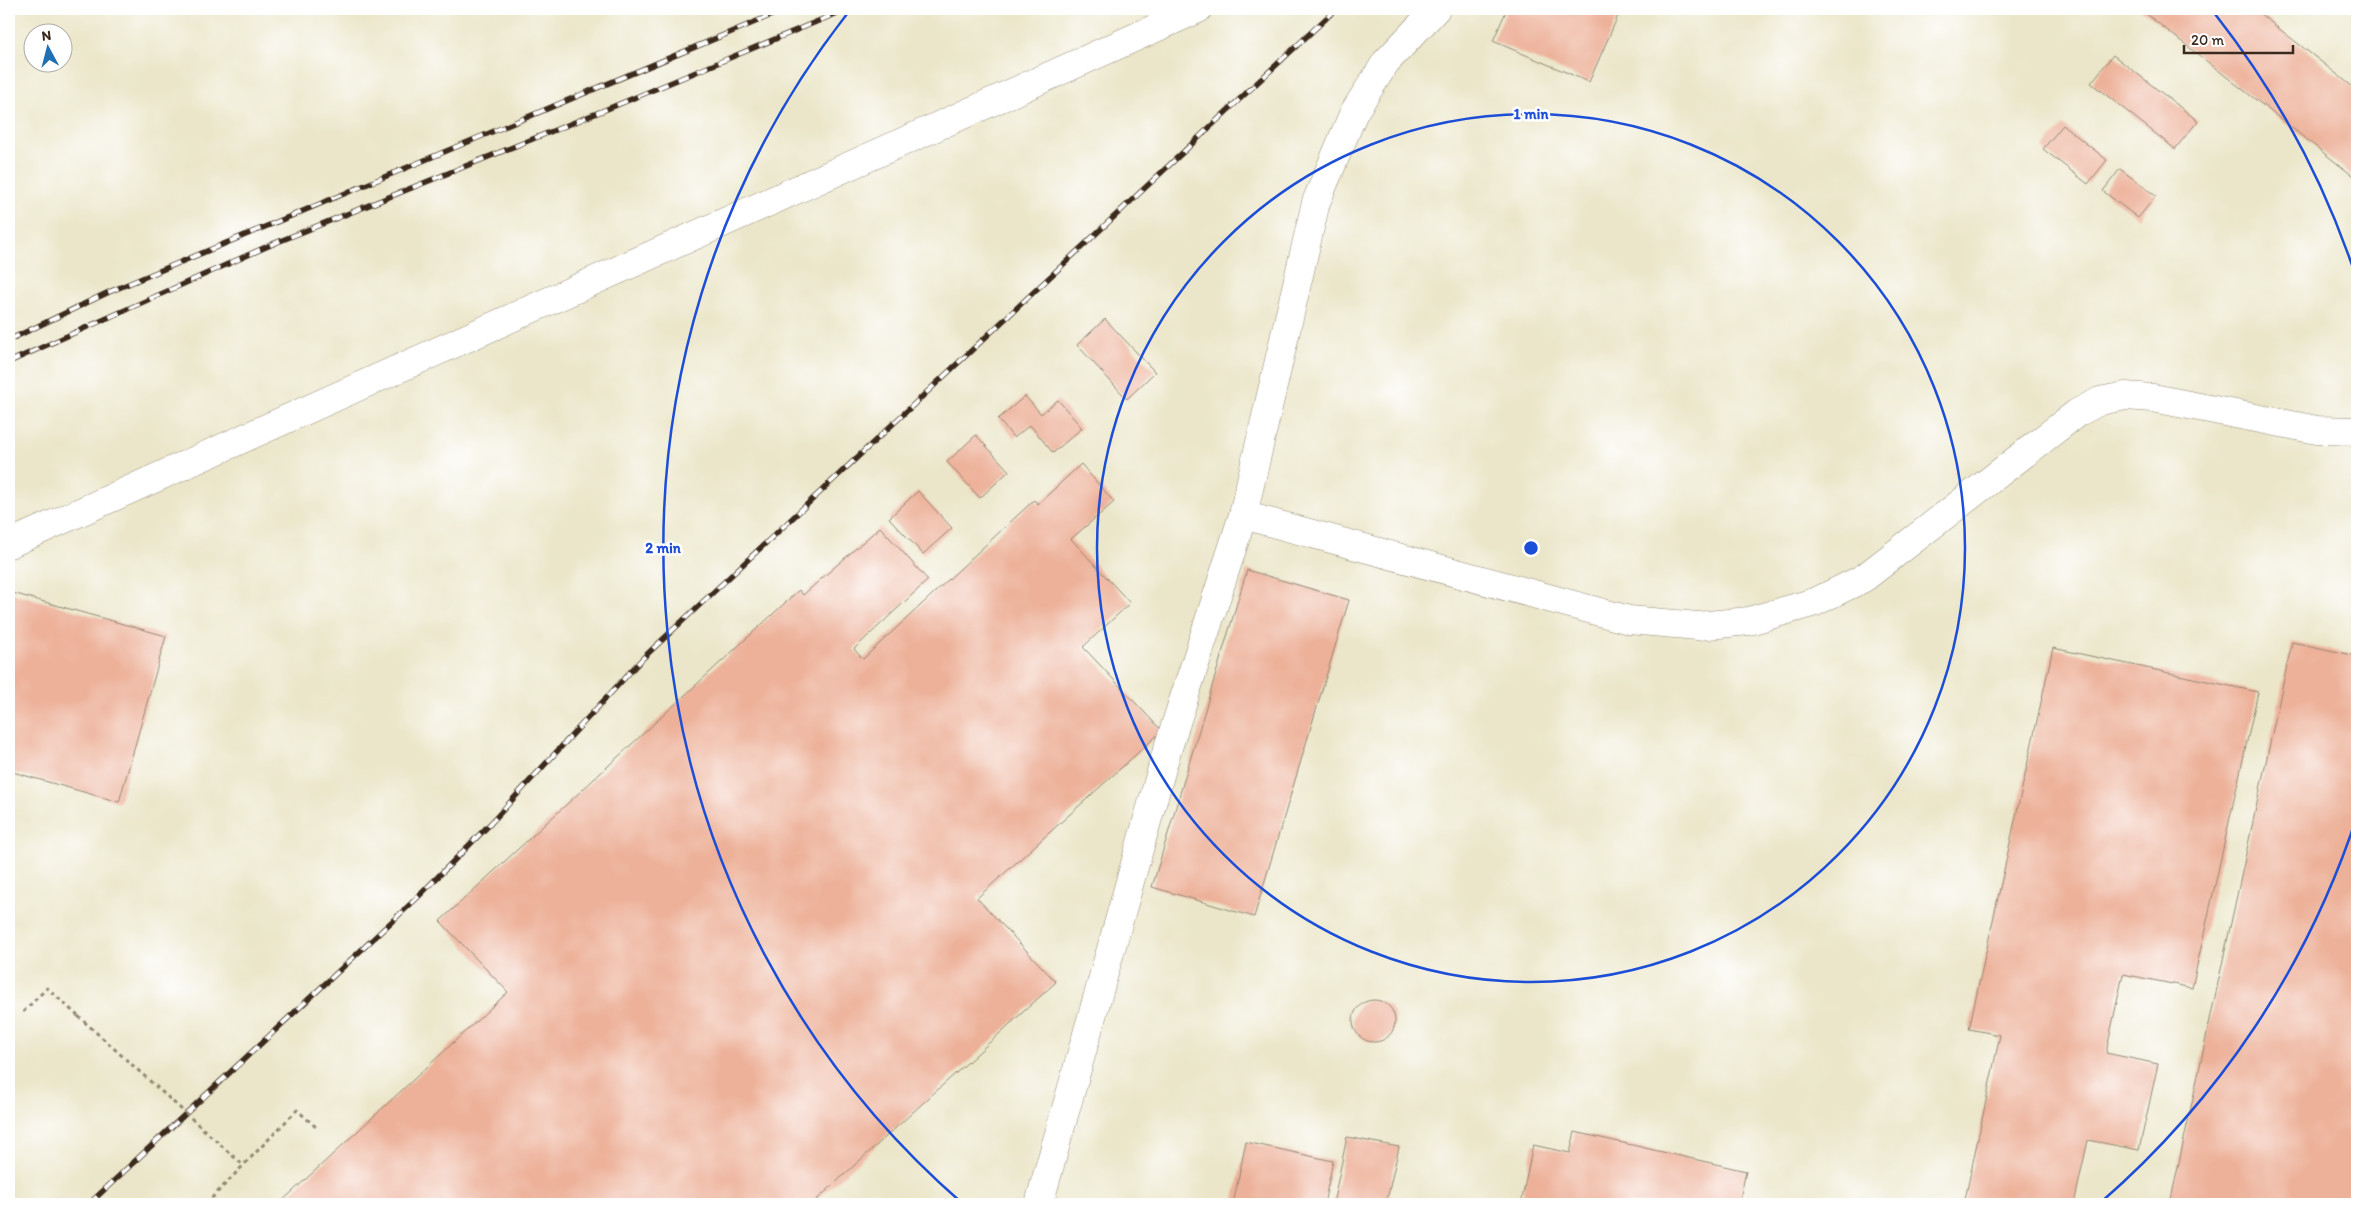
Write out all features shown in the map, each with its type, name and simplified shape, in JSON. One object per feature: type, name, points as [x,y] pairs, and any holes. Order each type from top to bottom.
[{"type":"lane","points":[[9,544],[1198,9]]},
{"type":"lane","points":[[1039,1204],[1166,754],[1242,515],[1316,202],[1354,112],[1386,62],[1436,9]]},
{"type":"lane","points":[[1242,515],[1629,620],[1698,626],[1749,621],[1815,602],[1864,578],[2077,413],[2100,401],[2125,396],[2153,398],[2317,430],[2357,432]]},
{"type":"path","points":[[23,1012],[47,988],[244,1166]]},
{"type":"path","points":[[206,1204],[297,1110],[317,1128]]},
{"type":"building","points":[[1507,9],[1621,9],[1589,82],[1493,41]]},
{"type":"building","points":[[2140,9],[2254,9],[2357,90],[2357,179]]},
{"type":"building","points":[[2113,55],[2198,121],[2175,149],[2091,83]]},
{"type":"building","points":[[2063,125],[2107,160],[2088,184],[2043,149]]},
{"type":"building","points":[[2120,169],[2156,196],[2138,218],[2103,191]]},
{"type":"building","points":[[1105,319],[1155,372],[1127,399],[1077,345]]},
{"type":"building","points":[[1025,396],[1041,414],[1058,400],[1082,428],[1053,453],[1030,425],[1014,438],[998,419]]},
{"type":"building","points":[[976,435],[1009,471],[980,498],[947,462]]},
{"type":"building","points":[[1081,464],[1114,502],[1071,539],[1130,603],[1083,647],[1162,731],[977,898],[1056,982],[812,1204],[279,1204],[508,992],[440,921],[799,590],[803,595],[880,527],[928,580],[854,649],[863,659],[1034,500],[1038,504]]},
{"type":"building","points":[[918,491],[952,528],[923,554],[889,518]]},
{"type":"building","points":[[1247,570],[1349,600],[1254,917],[1152,887]]},
{"type":"building","points":[[9,592],[166,636],[119,802],[9,771]]},
{"type":"building","points":[[2292,642],[2357,656],[2357,1204],[2170,1204]]},
{"type":"building","points":[[2053,648],[2258,692],[2192,988],[2123,974],[2106,1053],[2158,1064],[2139,1150],[2088,1140],[2074,1204],[1964,1204],[2000,1035],[1969,1029]]},
{"type":"building","points":[[1378,1000],[1386,1003],[1392,1009],[1395,1021],[1392,1033],[1386,1039],[1370,1042],[1362,1039],[1356,1033],[1353,1017],[1356,1009],[1362,1003]]},
{"type":"building","points":[[1575,1132],[1746,1171],[1739,1204],[1521,1204],[1533,1145],[1570,1153]]},
{"type":"building","points":[[1347,1137],[1399,1147],[1386,1204],[1333,1204]]},
{"type":"building","points":[[1246,1142],[1333,1161],[1324,1204],[1233,1204]]},
{"type":"railway","points":[[9,340],[109,292],[786,9]]},
{"type":"railway","points":[[9,362],[275,243],[617,105],[847,9]]},
{"type":"railway","points":[[89,1204],[417,898],[491,823],[643,658],[1336,9]]}]
